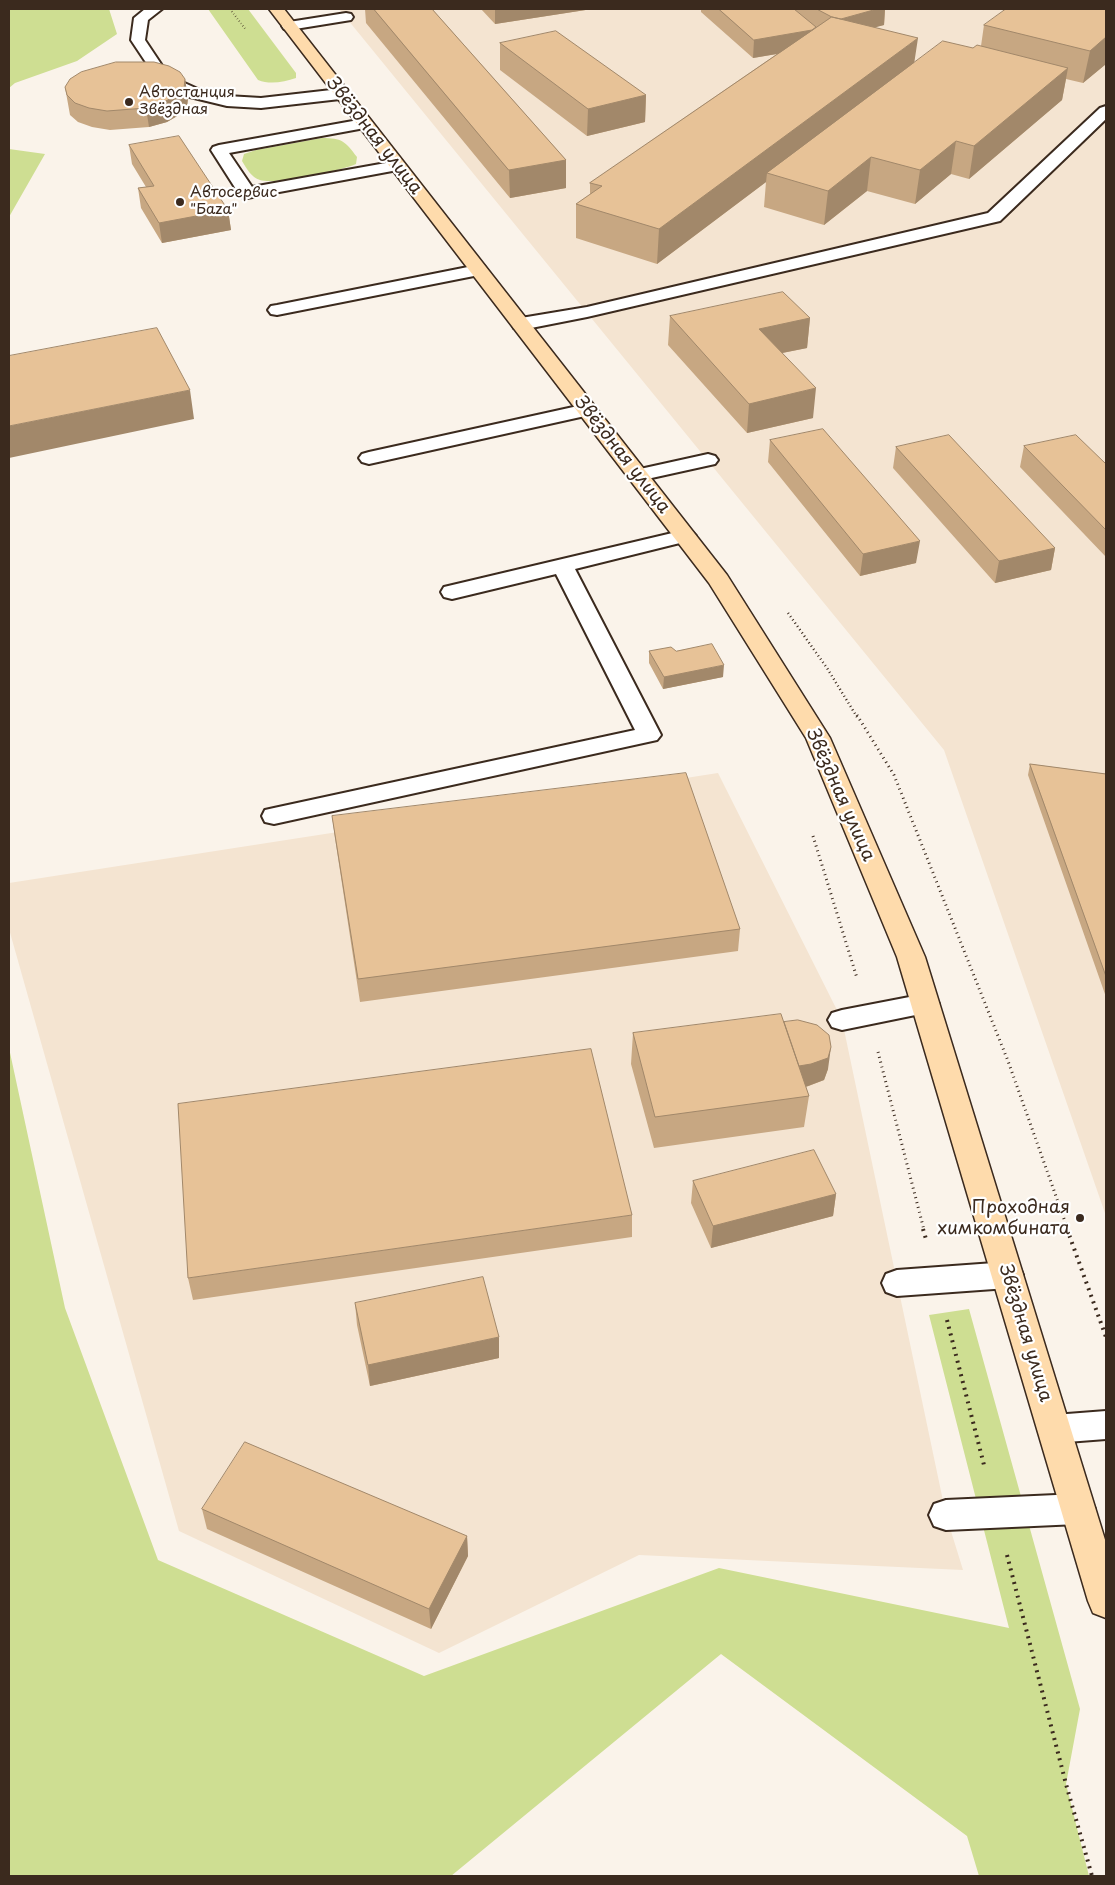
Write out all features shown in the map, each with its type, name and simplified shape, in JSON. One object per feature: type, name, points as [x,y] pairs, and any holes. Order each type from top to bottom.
[{"type":"main road","name":"Звёздная улица","points":[[276,9],[340,94],[719,580],[818,738],[910,957],[1106,1601]]},
{"type":"lane","points":[[155,9],[140,18],[138,40],[164,79],[195,94],[227,101],[261,103],[340,94]]},
{"type":"lane","points":[[289,26],[346,17]]},
{"type":"lane","points":[[520,324],[587,312],[994,217],[1106,110]]},
{"type":"lane","points":[[364,124],[219,150],[246,193],[397,166]]},
{"type":"lane","points":[[277,310],[478,270]]},
{"type":"lane","points":[[369,458],[588,410]]},
{"type":"lane","points":[[638,475],[708,460]]},
{"type":"lane","points":[[452,592],[685,536]]},
{"type":"lane","points":[[274,816],[649,735],[564,566]]},
{"type":"lane","points":[[842,1020],[925,1004]]},
{"type":"lane","points":[[897,1284],[1008,1275]]},
{"type":"lane","points":[[1054,1429],[1106,1425]]},
{"type":"lane","points":[[946,1515],[1078,1509]]},
{"type":"path","points":[[813,835],[868,1015],[1066,1784],[1092,1876]]},
{"type":"shaded area","points":[[339,9],[1106,9],[1106,1216],[944,750]]},
{"type":"shaded area","points":[[718,773],[842,1020],[946,1515],[963,1570],[639,1555],[439,1653],[179,1531],[9,929],[9,883]]},
{"type":"green space","points":[[9,9],[109,9],[117,34],[77,61],[15,83],[9,88]]},
{"type":"green space","points":[[208,9],[248,9],[296,73],[296,78],[277,82],[258,80]]},
{"type":"green space","points":[[322,138],[339,140],[346,144],[357,157],[356,164],[308,176],[268,181],[254,177],[242,161],[244,154],[256,150]]},
{"type":"green space","points":[[9,149],[45,154],[9,217]]},
{"type":"green space","points":[[9,1048],[65,1308],[158,1560],[424,1676],[719,1568],[1009,1628],[929,1315],[969,1309],[1080,1709],[1066,1784],[1089,1876],[979,1876],[967,1836],[721,1654],[451,1876],[9,1876]]},
{"type":"building","points":[[374,9],[432,9],[566,160],[509,170]]},
{"type":"building","points":[[719,9],[794,9],[816,27],[812,30],[754,40]]},
{"type":"building","points":[[817,9],[877,9],[841,19],[832,17]]},
{"type":"building","points":[[1006,9],[1106,9],[1106,37],[1090,51],[984,25]]},
{"type":"building","points":[[832,17],[918,38],[659,229],[576,204],[602,186],[590,183]]},
{"type":"building","points":[[556,31],[646,95],[588,109],[500,43]]},
{"type":"building","points":[[943,41],[973,48],[977,45],[1068,68],[974,146],[956,141],[920,170],[871,157],[828,191],[767,173]]},
{"type":"building","points":[[116,62],[154,62],[169,66],[180,72],[185,79],[184,88],[177,95],[164,102],[146,108],[107,111],[75,103],[67,95],[65,87],[70,79],[81,72]]},
{"type":"building","points":[[179,136],[228,210],[159,223],[138,188],[154,186],[129,145]]},
{"type":"building","points":[[783,292],[810,318],[759,329],[816,388],[749,404],[670,316]]},
{"type":"building","points":[[157,328],[190,390],[9,426],[9,356]]},
{"type":"building","points":[[823,429],[920,541],[863,554],[770,440]]},
{"type":"building","points":[[949,435],[1055,548],[999,561],[896,447]]},
{"type":"building","points":[[1076,435],[1106,464],[1106,530],[1024,446]]},
{"type":"building","points":[[712,644],[724,665],[664,677],[649,651],[671,647],[676,651]]},
{"type":"building","points":[[1030,764],[1106,774],[1106,976]]},
{"type":"building","points":[[686,773],[740,929],[358,979],[332,816]]},
{"type":"building","points":[[781,1014],[809,1096],[655,1117],[633,1033]]},
{"type":"building","points":[[798,1020],[817,1025],[829,1035],[831,1047],[828,1058],[799,1066],[784,1022]]},
{"type":"building","points":[[591,1049],[632,1215],[188,1278],[178,1104]]},
{"type":"building","points":[[814,1150],[836,1194],[713,1226],[693,1181]]},
{"type":"building","points":[[483,1277],[499,1337],[368,1365],[355,1303]]},
{"type":"building","points":[[245,1442],[467,1536],[429,1609],[202,1509]]},
{"type":"place","name":"Автостанция Звёздная","points":[[129,102]]},
{"type":"place","name":"Автосервис \"Баzа\"","points":[[180,202]]},
{"type":"place","name":"Проходная химкомбината","points":[[1080,1218]]}]
